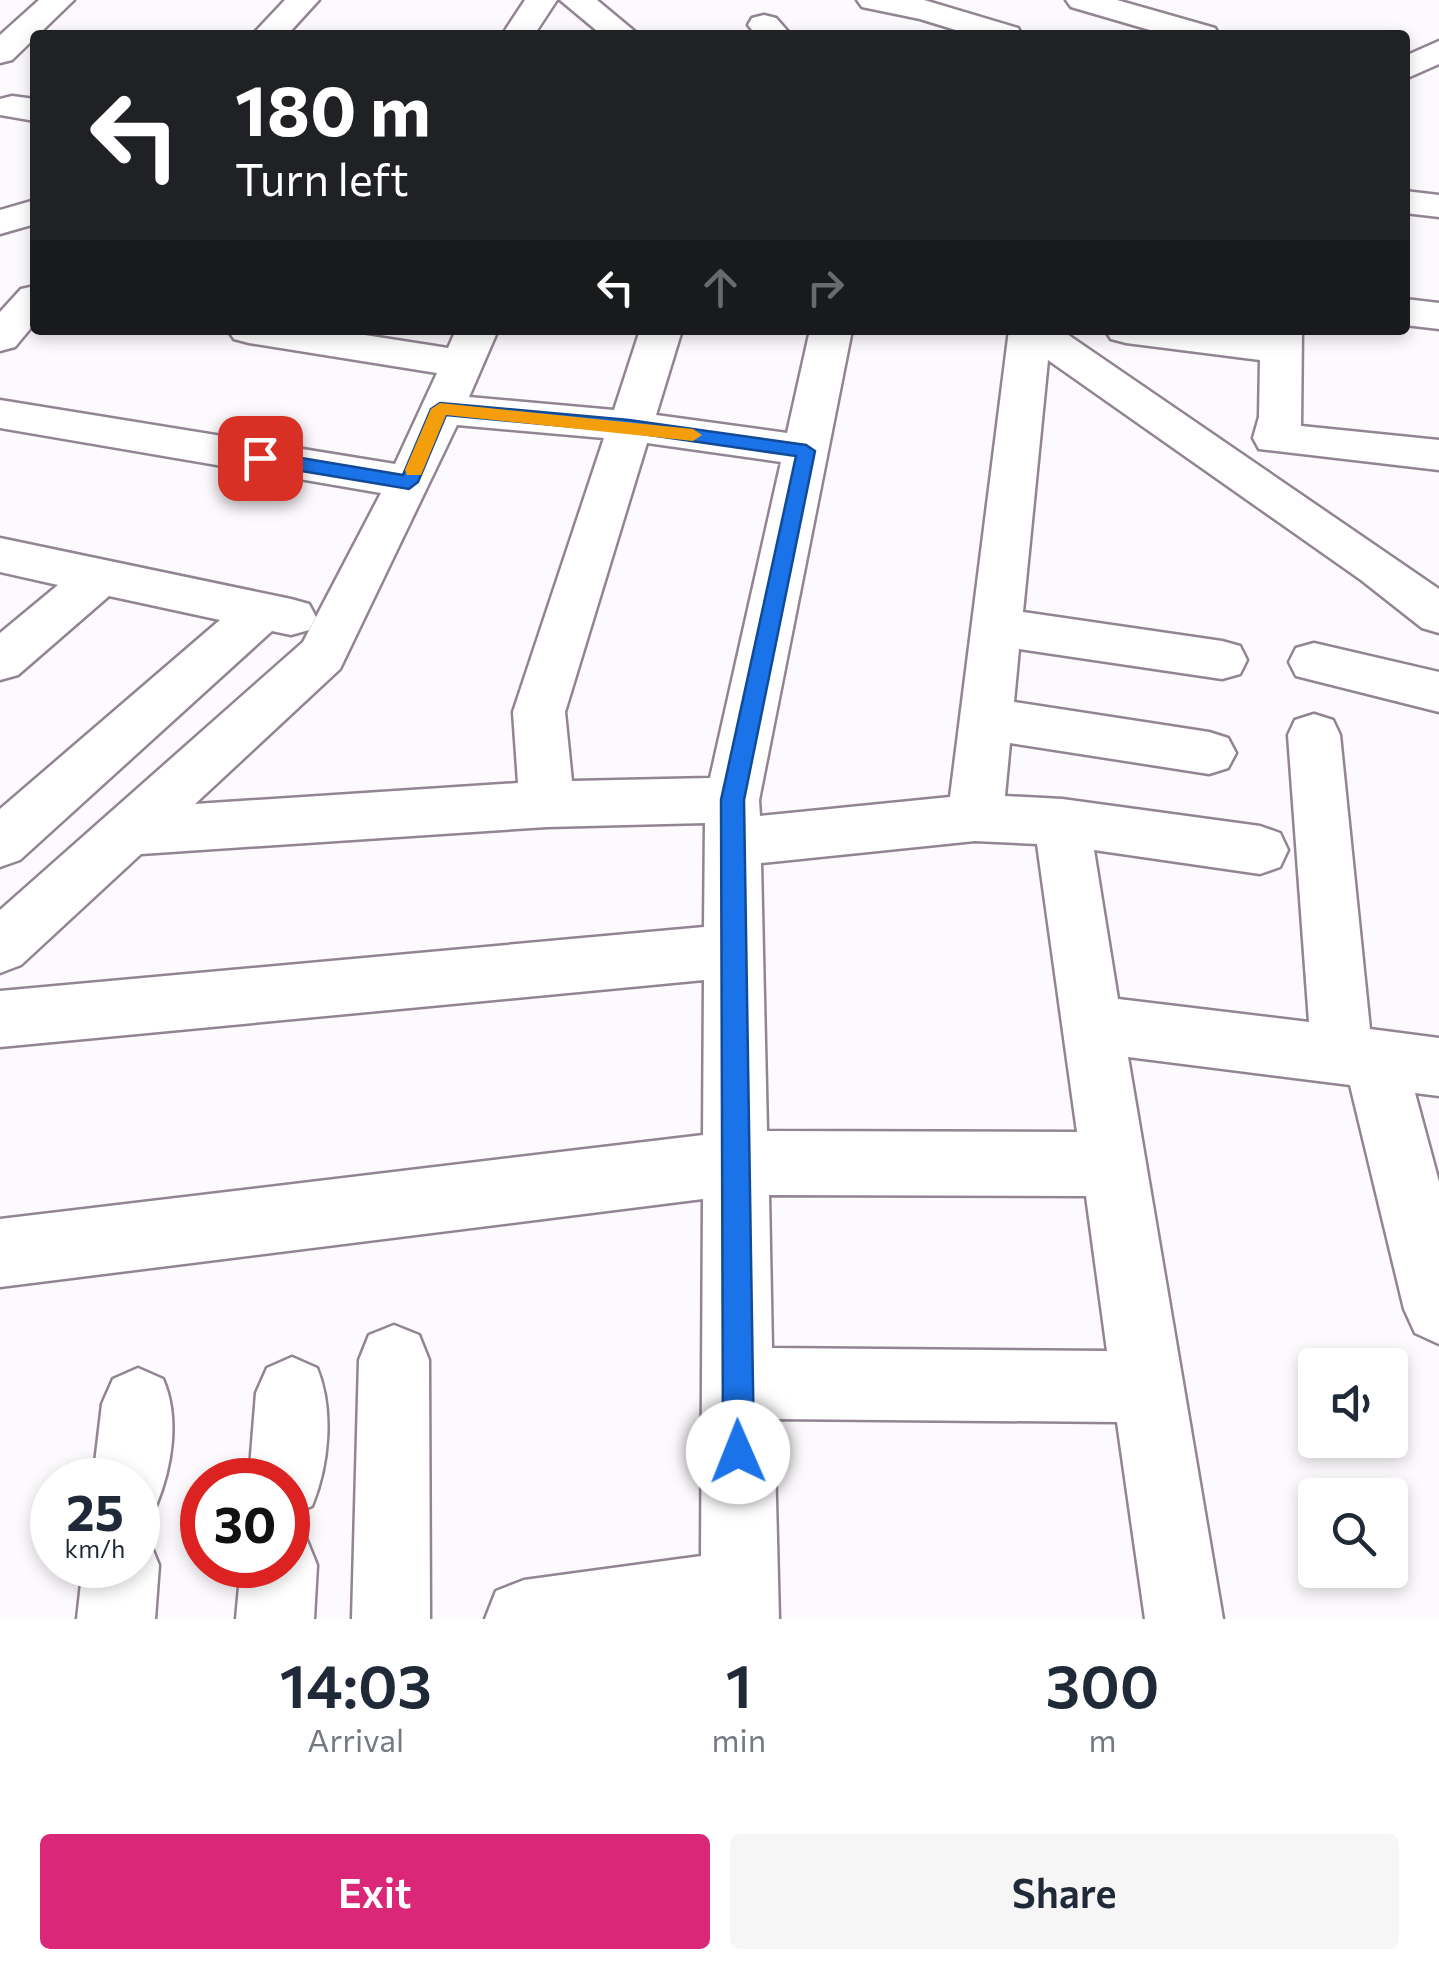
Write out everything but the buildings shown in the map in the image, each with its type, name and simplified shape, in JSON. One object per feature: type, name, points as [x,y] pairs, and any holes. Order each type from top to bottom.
[{"type":"street","points":[[33,30],[58,0]]},
{"type":"street","points":[[273,30],[302,0]]},
{"type":"street","points":[[521,30],[541,0]]},
{"type":"street","points":[[576,0],[617,30]]},
{"type":"street","points":[[873,0],[929,5],[987,30]]},
{"type":"street","points":[[1082,0],[1185,30]]},
{"type":"street","points":[[8,61],[30,34]]},
{"type":"street","points":[[1410,66],[1439,50]]},
{"type":"street","points":[[1410,203],[1439,206]]},
{"type":"street","points":[[0,223],[30,212]]},
{"type":"street","points":[[0,290],[30,296]]},
{"type":"street","points":[[0,338],[30,303]]},
{"type":"street","points":[[1410,313],[1439,316]]},
{"type":"street","points":[[0,947],[322,655],[409,482],[469,347],[314,335]]},
{"type":"street","points":[[547,804],[539,712],[659,335]]},
{"type":"street","points":[[524,1619],[740,1604],[732,821],[829,335]]},
{"type":"street","points":[[975,818],[1031,335]]},
{"type":"street","points":[[1039,335],[1378,568],[1439,615]]},
{"type":"street","points":[[1204,335],[1281,340],[1281,417],[1260,488]]},
{"type":"street","points":[[440,409],[629,426],[806,451]]},
{"type":"street","points":[[0,414],[409,482]]},
{"type":"street","points":[[1275,438],[1439,455]]},
{"type":"street","points":[[0,555],[336,626]]},
{"type":"street","points":[[1378,568],[1439,576]]},
{"type":"street","points":[[0,661],[101,576]]},
{"type":"street","points":[[0,843],[264,611]]},
{"type":"street","points":[[997,627],[1222,660]]},
{"type":"street","points":[[1314,662],[1439,692]]},
{"type":"street","points":[[987,719],[1209,753]]},
{"type":"street","points":[[1314,736],[1358,1056],[1439,1309]]},
{"type":"street","points":[[129,831],[547,804],[732,821],[975,818],[1062,822],[1260,850]]},
{"type":"street","points":[[1062,822],[1184,1619]]},
{"type":"street","points":[[0,1019],[732,951]]},
{"type":"street","points":[[1092,1024],[1439,1067]]},
{"type":"street","points":[[0,1253],[736,1163],[1114,1164]]},
{"type":"street","points":[[391,1619],[394,1360]]},
{"type":"street","points":[[738,1383],[1149,1386]]},
{"type":"street","points":[[288,1458],[292,1393]]},
{"type":"street","points":[[132,1458],[138,1404]]},
{"type":"street","points":[[116,1619],[119,1588]]},
{"type":"street","points":[[275,1619],[277,1588]]},
{"type":"slow traffic","points":[[414,470],[440,409],[693,435]]},
{"type":"route","points":[[260,458],[409,482],[440,409],[629,426],[806,451],[732,800],[738,1452]]}]
